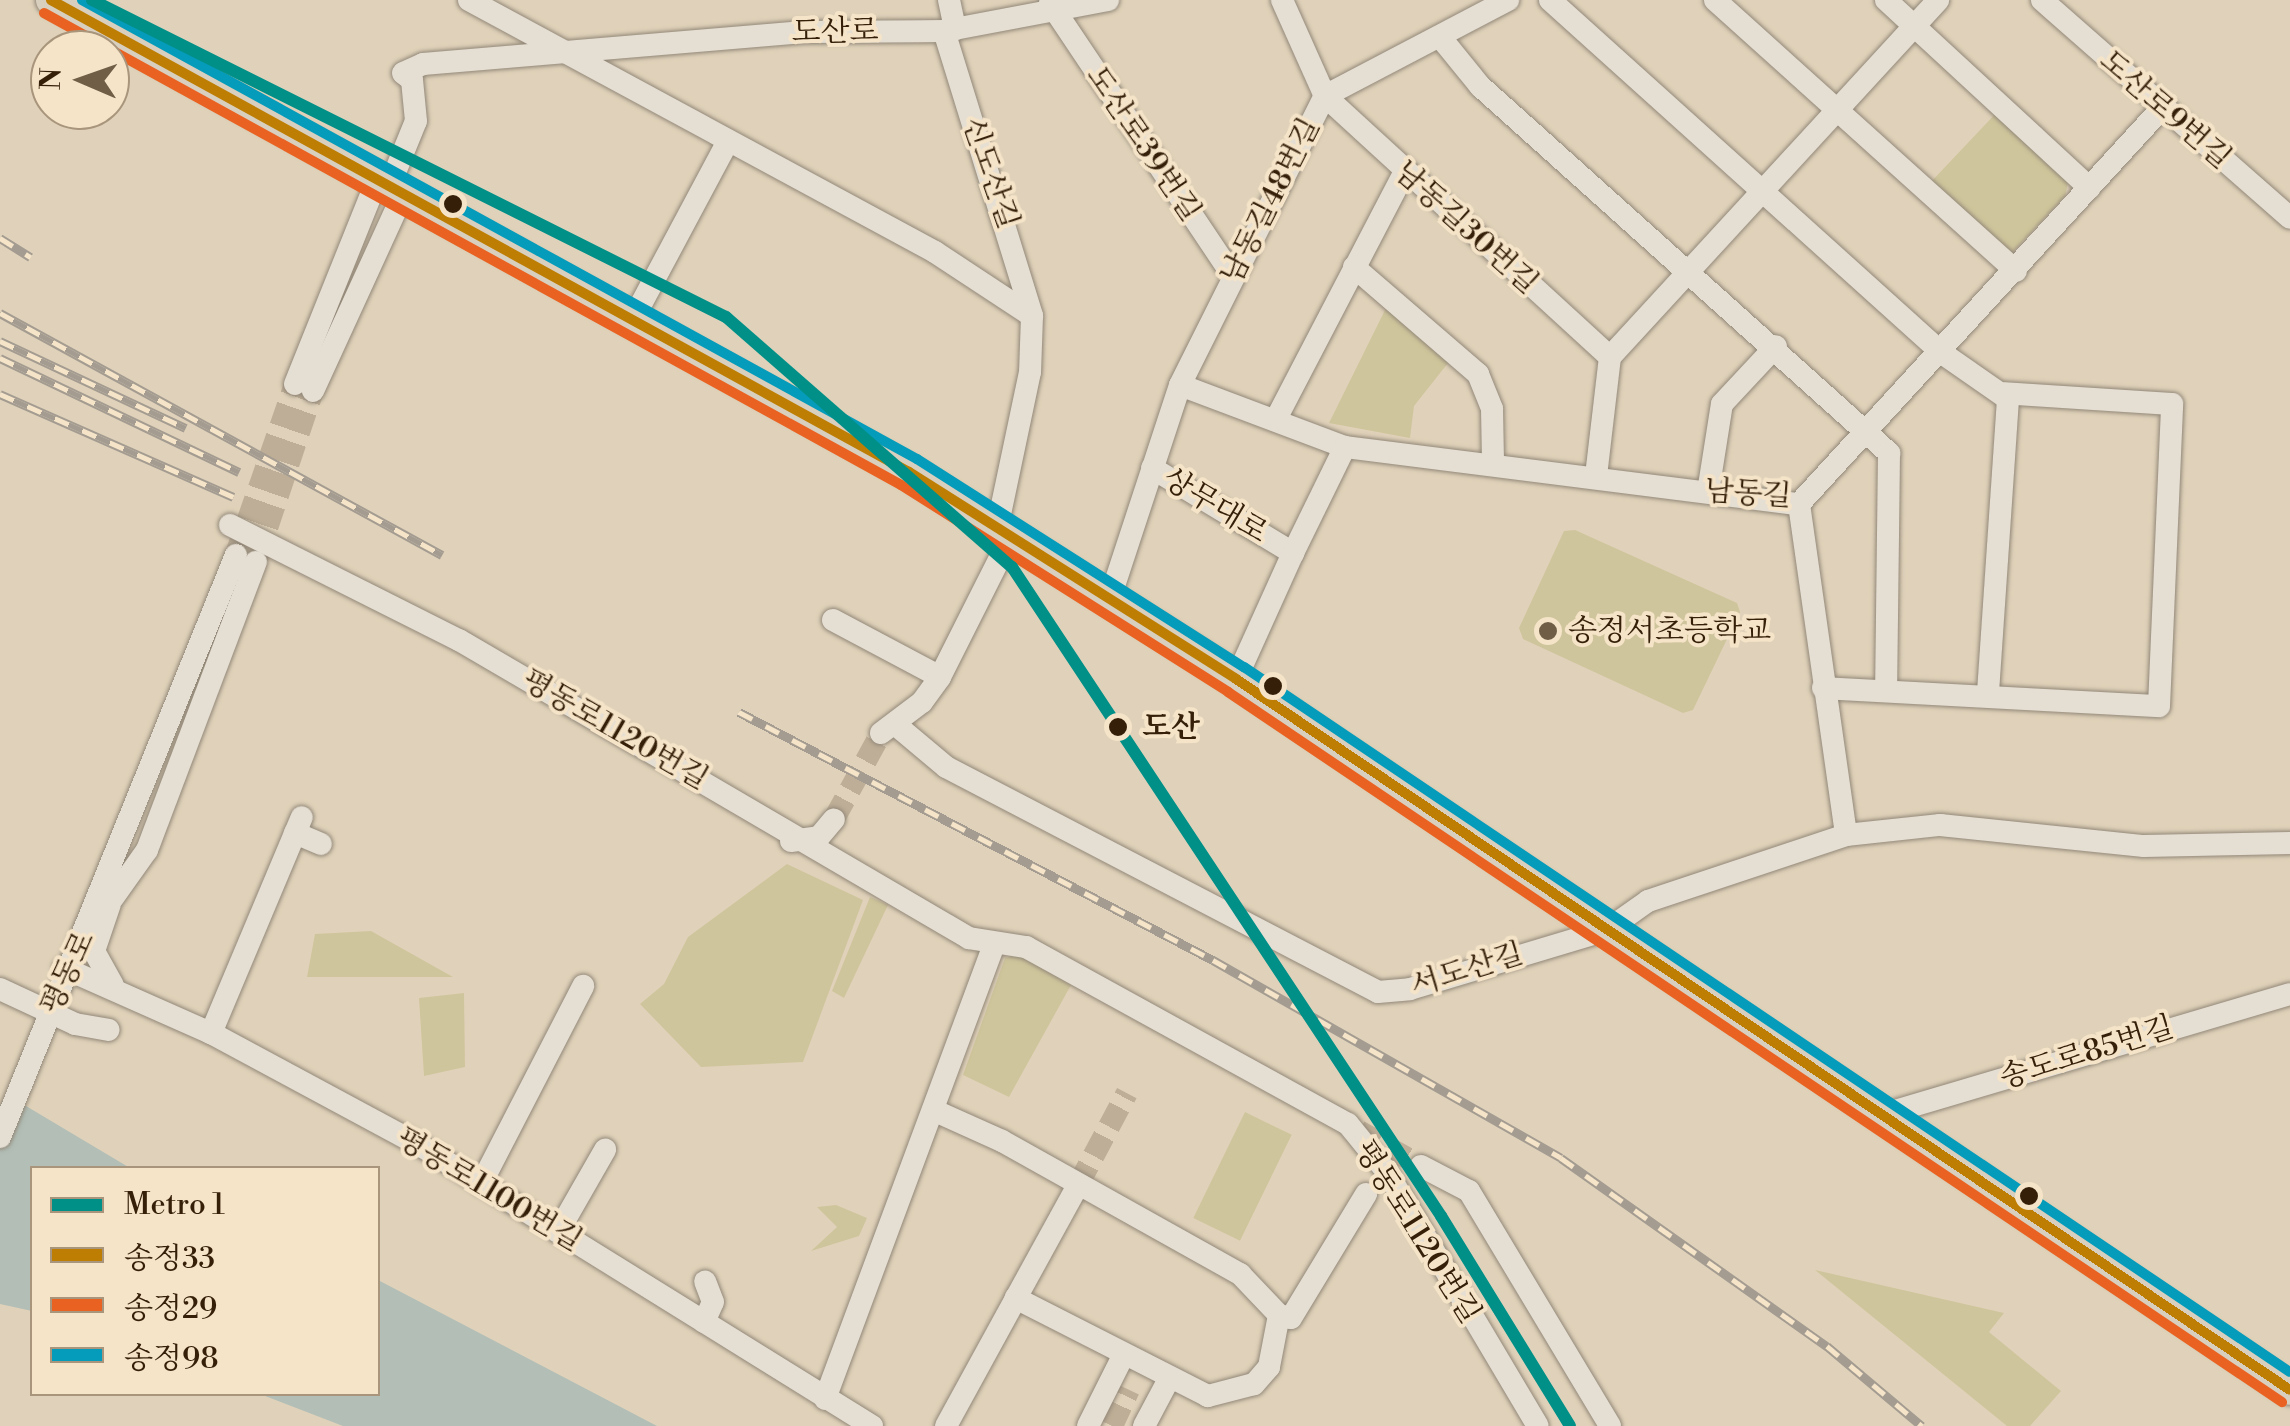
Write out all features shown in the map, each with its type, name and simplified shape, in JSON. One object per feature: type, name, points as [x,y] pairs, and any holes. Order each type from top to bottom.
[{"type":"main road","points":[[51,0],[1004,532],[1236,679],[2290,1390]]},
{"type":"street","points":[[469,0],[797,178],[1032,316]]},
{"type":"street","name":"신도산길","points":[[888,729],[940,677],[1004,532],[1030,372],[1032,316],[950,30],[949,0]]},
{"type":"street","name":"도산로","points":[[390,187],[416,120],[412,80],[403,74],[424,64],[559,48],[950,30],[1051,6],[1108,0]]},
{"type":"street","points":[[1282,0],[1325,96]]},
{"type":"street","name":"남동길48번길","points":[[1152,468],[1180,386],[1232,275],[1325,96],[1508,0]]},
{"type":"street","points":[[1550,0],[1942,352],[2004,393],[2172,404],[2159,706],[1886,688],[1823,688]]},
{"type":"street","points":[[1715,0],[2016,271]]},
{"type":"street","points":[[1886,0],[2090,188]]},
{"type":"street","points":[[1596,476],[1610,357],[1764,194],[1938,0]]},
{"type":"street","name":"도산로9번길","points":[[2042,0],[2290,218]]},
{"type":"street","name":"도산로39번길","points":[[1051,6],[1232,275]]},
{"type":"street","points":[[1441,38],[1480,86],[1776,346],[1889,453],[1886,688]]},
{"type":"street","name":"남동길30번길","points":[[1325,96],[1404,173],[1610,357]]},
{"type":"street","name":"남동길","points":[[1180,386],[1344,447],[1493,462],[1800,504],[2162,108]]},
{"type":"street","points":[[632,321],[728,141]]},
{"type":"street","points":[[1276,419],[1404,173]]},
{"type":"street","points":[[304,387],[390,187]]},
{"type":"street","points":[[1354,268],[1478,374],[1492,409],[1493,462]]},
{"type":"street","points":[[1708,492],[1722,404],[1776,346]]},
{"type":"street","points":[[1988,694],[2012,409],[2004,393]]},
{"type":"street","name":"상무대로","points":[[1236,679],[1344,447]]},
{"type":"street","name":"상무대로","points":[[1110,598],[1152,468],[1293,553]]},
{"type":"street","points":[[1800,504],[1846,835]]},
{"type":"street","name":"평동로1120번길","points":[[230,525],[282,548],[708,782],[790,840],[993,947],[1026,947],[1353,1127],[1387,1172],[1538,1426]]},
{"type":"street","name":"평동로","points":[[0,1137],[66,969],[246,559],[147,850],[110,904],[98,909],[66,969]]},
{"type":"street","points":[[833,620],[940,677]]},
{"type":"street","name":"서도산길","points":[[888,729],[946,767],[1378,992],[1410,990],[1607,930],[1648,900],[1846,835],[1940,825],[2144,846],[2290,844]]},
{"type":"street","points":[[790,840],[819,836],[834,819]]},
{"type":"street","points":[[211,1032],[299,825],[322,844]]},
{"type":"street","points":[[110,904],[94,957],[103,978],[124,993]]},
{"type":"street","points":[[824,1399],[993,947]]},
{"type":"street","name":"평동로1100번길","points":[[66,969],[211,1032],[481,1184],[872,1426]]},
{"type":"street","points":[[481,1184],[583,986]]},
{"type":"street","points":[[0,989],[45,1022],[108,1030]]},
{"type":"street","name":"송도로85번길","points":[[1885,1114],[2290,994]]},
{"type":"street","points":[[933,1110],[1224,1264],[1279,1315],[1291,1318],[1366,1194]]},
{"type":"street","points":[[558,1232],[605,1150]]},
{"type":"street","points":[[1421,1166],[1469,1191],[1610,1426]]},
{"type":"street","points":[[946,1426],[1078,1185]]},
{"type":"street","points":[[704,1322],[713,1302],[705,1281]]},
{"type":"street","points":[[1016,1298],[1170,1378],[1220,1397],[1254,1384],[1269,1367],[1279,1315]]},
{"type":"street","points":[[1088,1426],[1124,1354]]},
{"type":"street","points":[[1144,1426],[1170,1378]]},
{"type":"shaded area","points":[[1998,111],[2069,178],[2065,196],[2007,258],[1929,184]]},
{"type":"shaded area","points":[[1387,306],[1452,358],[1414,406],[1410,438],[1329,423]]},
{"type":"shaded area","points":[[1575,530],[1737,603],[1740,612],[1693,710],[1683,713],[1523,639],[1519,628],[1564,531]]},
{"type":"shaded area","points":[[787,864],[863,900],[803,1062],[701,1067],[640,1004],[664,984],[688,937]]},
{"type":"shaded area","points":[[870,897],[888,905],[844,998],[832,991]]},
{"type":"shaded area","points":[[371,931],[453,977],[307,977],[315,934]]},
{"type":"shaded area","points":[[1019,954],[1071,985],[1009,1097],[963,1075],[1005,958]]},
{"type":"shaded area","points":[[464,993],[465,1067],[424,1076],[419,998]]},
{"type":"shaded area","points":[[0,1105],[26,1106],[127,1166],[30,1166],[30,1311],[0,1304]]},
{"type":"shaded area","points":[[1245,1112],[1292,1135],[1240,1241],[1193,1218]]},
{"type":"shaded area","points":[[836,1205],[867,1218],[859,1236],[811,1251],[837,1227],[817,1207]]},
{"type":"shaded area","points":[[1815,1270],[2004,1313],[1989,1332],[2061,1391],[2030,1426],[2007,1426]]},
{"type":"shaded area","points":[[380,1281],[657,1426],[343,1426],[265,1396],[380,1396]]},
{"type":"tunnel","points":[[237,551],[295,384]]},
{"type":"tunnel","points":[[257,558],[313,391]]},
{"type":"tunnel","points":[[834,819],[881,733]]},
{"type":"tunnel","points":[[1078,1185],[1127,1093]]},
{"type":"tunnel","points":[[1359,1131],[1421,1166]]},
{"type":"tunnel","points":[[1112,1426],[1129,1390]]},
{"type":"railway","points":[[0,238],[31,257]]},
{"type":"railway","points":[[0,313],[442,555]]},
{"type":"railway","points":[[0,341],[186,428]]},
{"type":"railway","points":[[0,358],[239,472]]},
{"type":"railway","points":[[0,394],[233,497]]},
{"type":"railway","points":[[739,712],[1213,960],[1561,1158],[1827,1346],[1922,1426]]},
{"type":"metro line","name":"1","points":[[92,0],[726,317],[1012,567],[1441,1216],[1570,1426]]},
{"type":"transit line","name":"송정33","points":[[51,0],[909,472],[1236,679],[2290,1390]]},
{"type":"transit line","name":"송정98","points":[[82,0],[917,459],[1244,667],[2290,1372]]},
{"type":"transit line","name":"송정29","points":[[44,13],[901,485],[1228,692],[2282,1402]]},
{"type":"place","name":"송정서초등학교","points":[[1548,631]]},
{"type":"place","name":"도산","points":[[1118,727]]}]
